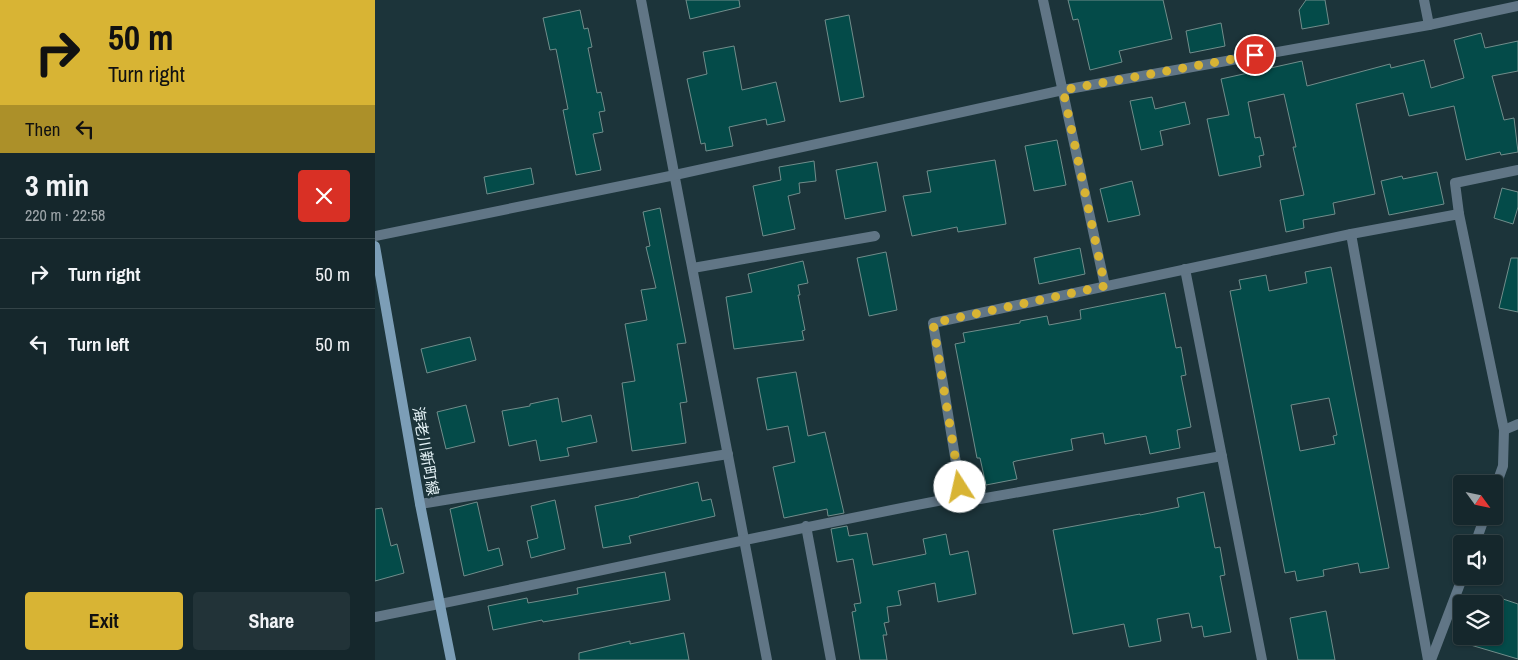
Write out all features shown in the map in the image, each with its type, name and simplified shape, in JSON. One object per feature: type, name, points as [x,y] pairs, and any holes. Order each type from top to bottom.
[{"type":"main road","name":"海老川新町線","points":[[375,246],[420,504],[451,660]]},
{"type":"street","points":[[641,0],[767,660]]},
{"type":"street","points":[[1043,0],[1105,286]]},
{"type":"street","points":[[1424,0],[1429,24]]},
{"type":"street","points":[[375,236],[675,175],[1063,90],[1429,24],[1518,6]]},
{"type":"street","points":[[1500,475],[1503,466],[1505,430],[1459,214],[1455,183],[1518,170]]},
{"type":"street","points":[[375,617],[744,541],[806,526],[953,498],[960,487],[933,323],[1351,234],[1459,214]]},
{"type":"street","points":[[1351,234],[1430,660]]},
{"type":"street","points":[[693,268],[875,236]]},
{"type":"street","points":[[1185,269],[1262,660]]},
{"type":"street","points":[[1505,430],[1518,424]]},
{"type":"street","points":[[420,504],[727,454]]},
{"type":"street","points":[[957,492],[980,499],[1222,456]]},
{"type":"street","points":[[806,526],[831,660]]},
{"type":"street","points":[[1430,660],[1459,585]]},
{"type":"building","points":[[686,0],[739,0],[740,7],[690,19]]},
{"type":"building","points":[[1068,0],[1163,0],[1172,39],[1119,51],[1122,62],[1090,70],[1078,19],[1073,20]]},
{"type":"building","points":[[1306,0],[1325,0],[1329,24],[1302,29],[1299,10]]},
{"type":"building","points":[[580,10],[584,29],[588,28],[592,47],[588,48],[597,93],[601,92],[605,111],[599,112],[603,132],[593,134],[601,170],[576,175],[563,110],[568,109],[556,49],[550,50],[543,18]]},
{"type":"building","points":[[849,15],[864,97],[840,102],[825,20]]},
{"type":"building","points":[[1221,23],[1225,46],[1190,53],[1186,31]]},
{"type":"building","points":[[1481,33],[1485,48],[1518,41],[1518,71],[1492,76],[1504,120],[1514,118],[1518,152],[1501,155],[1500,152],[1466,160],[1454,106],[1409,116],[1403,93],[1356,104],[1375,194],[1333,203],[1335,214],[1303,220],[1304,228],[1286,232],[1280,200],[1304,195],[1284,94],[1248,102],[1255,138],[1260,137],[1264,155],[1259,156],[1261,167],[1219,176],[1207,119],[1229,115],[1221,79],[1302,61],[1307,86],[1390,64],[1391,68],[1424,60],[1431,88],[1464,78],[1454,40]]},
{"type":"building","points":[[734,46],[742,90],[776,82],[785,121],[767,125],[766,119],[729,127],[733,146],[706,151],[705,143],[701,144],[687,79],[707,74],[703,52]]},
{"type":"building","points":[[1152,97],[1155,109],[1185,102],[1190,124],[1160,131],[1163,145],[1141,150],[1130,101]]},
{"type":"building","points":[[1057,140],[1066,185],[1034,191],[1025,146]]},
{"type":"building","points":[[995,160],[1006,224],[958,232],[957,227],[912,236],[903,196],[931,192],[927,171]]},
{"type":"building","points":[[814,161],[816,181],[799,183],[800,193],[788,196],[795,229],[763,236],[753,186],[781,180],[779,167]]},
{"type":"building","points":[[877,162],[886,211],[845,219],[836,170]]},
{"type":"building","points":[[531,168],[534,184],[487,194],[484,177]]},
{"type":"building","points":[[1437,172],[1444,204],[1389,215],[1381,181],[1402,176],[1403,179]]},
{"type":"building","points":[[1132,181],[1140,215],[1108,222],[1100,189]]},
{"type":"building","points":[[1502,188],[1518,192],[1518,207],[1513,224],[1494,218]]},
{"type":"building","points":[[660,208],[686,343],[677,344],[687,402],[680,403],[686,443],[632,451],[622,383],[635,381],[625,324],[647,320],[641,290],[656,288],[646,247],[650,246],[643,212]]},
{"type":"building","points":[[1080,248],[1085,274],[1039,284],[1034,258]]},
{"type":"building","points":[[886,252],[897,310],[869,316],[857,258]]},
{"type":"building","points":[[1511,258],[1518,258],[1518,312],[1499,308]]},
{"type":"building","points":[[803,261],[808,283],[798,285],[800,295],[798,295],[805,330],[802,331],[804,340],[734,349],[726,297],[752,292],[748,274]]},
{"type":"building","points":[[1331,267],[1389,568],[1360,573],[1358,563],[1323,570],[1324,576],[1297,581],[1295,571],[1285,573],[1230,291],[1241,289],[1239,280],[1266,275],[1269,291],[1307,283],[1305,272]],"holes":[[[1329,398],[1337,435],[1333,436],[1335,444],[1300,451],[1291,405]]]},
{"type":"building","points":[[1165,293],[1176,348],[1181,347],[1186,375],[1181,376],[1191,427],[1177,430],[1180,448],[1150,454],[1146,436],[1105,444],[1103,433],[1071,439],[1073,450],[1013,462],[1017,479],[986,485],[980,458],[977,458],[955,344],[965,342],[963,333],[1020,323],[1020,321],[1047,316],[1049,325],[1081,319],[1080,310]]},
{"type":"building","points":[[470,337],[476,360],[427,373],[421,349]]},
{"type":"building","points":[[796,372],[808,436],[825,432],[844,513],[828,516],[827,509],[784,518],[773,467],[795,462],[788,426],[767,430],[757,378]]},
{"type":"building","points":[[558,398],[562,422],[591,415],[597,442],[567,448],[569,456],[540,461],[536,440],[509,446],[502,411]]},
{"type":"building","points":[[466,405],[475,442],[446,449],[437,412]]},
{"type":"building","points":[[698,482],[702,501],[711,499],[715,516],[629,536],[631,543],[603,548],[595,506]]},
{"type":"building","points":[[1204,492],[1215,548],[1220,547],[1225,575],[1220,576],[1231,632],[1204,637],[1202,626],[1192,628],[1189,613],[1157,619],[1161,641],[1129,647],[1124,624],[1073,634],[1053,530],[1179,507],[1177,498]]},
{"type":"building","points":[[555,500],[565,549],[531,558],[527,541],[538,538],[531,506]]},
{"type":"building","points":[[477,502],[488,551],[499,548],[503,565],[464,576],[450,509]]},
{"type":"building","points":[[382,508],[391,546],[397,544],[404,573],[375,581],[375,509]]},
{"type":"building","points":[[847,526],[849,536],[867,533],[873,565],[926,554],[923,539],[946,534],[950,555],[968,551],[976,594],[938,602],[935,583],[898,591],[901,605],[887,607],[889,622],[884,623],[887,635],[883,635],[887,660],[860,660],[852,612],[856,611],[854,604],[861,603],[853,559],[837,562],[831,529]]},
{"type":"building","points":[[665,572],[670,600],[543,622],[542,620],[493,630],[488,606],[527,598],[528,603],[578,594],[577,588]]},
{"type":"building","points":[[1503,599],[1518,604],[1518,659],[1471,645],[1503,645]]},
{"type":"building","points":[[1326,611],[1335,660],[1298,660],[1290,618]]},
{"type":"building","points":[[684,633],[689,660],[579,660],[579,653],[630,641],[630,644]]},
{"type":"route","points":[[960,487],[933,323],[1105,286],[1063,90],[1255,55]]}]
